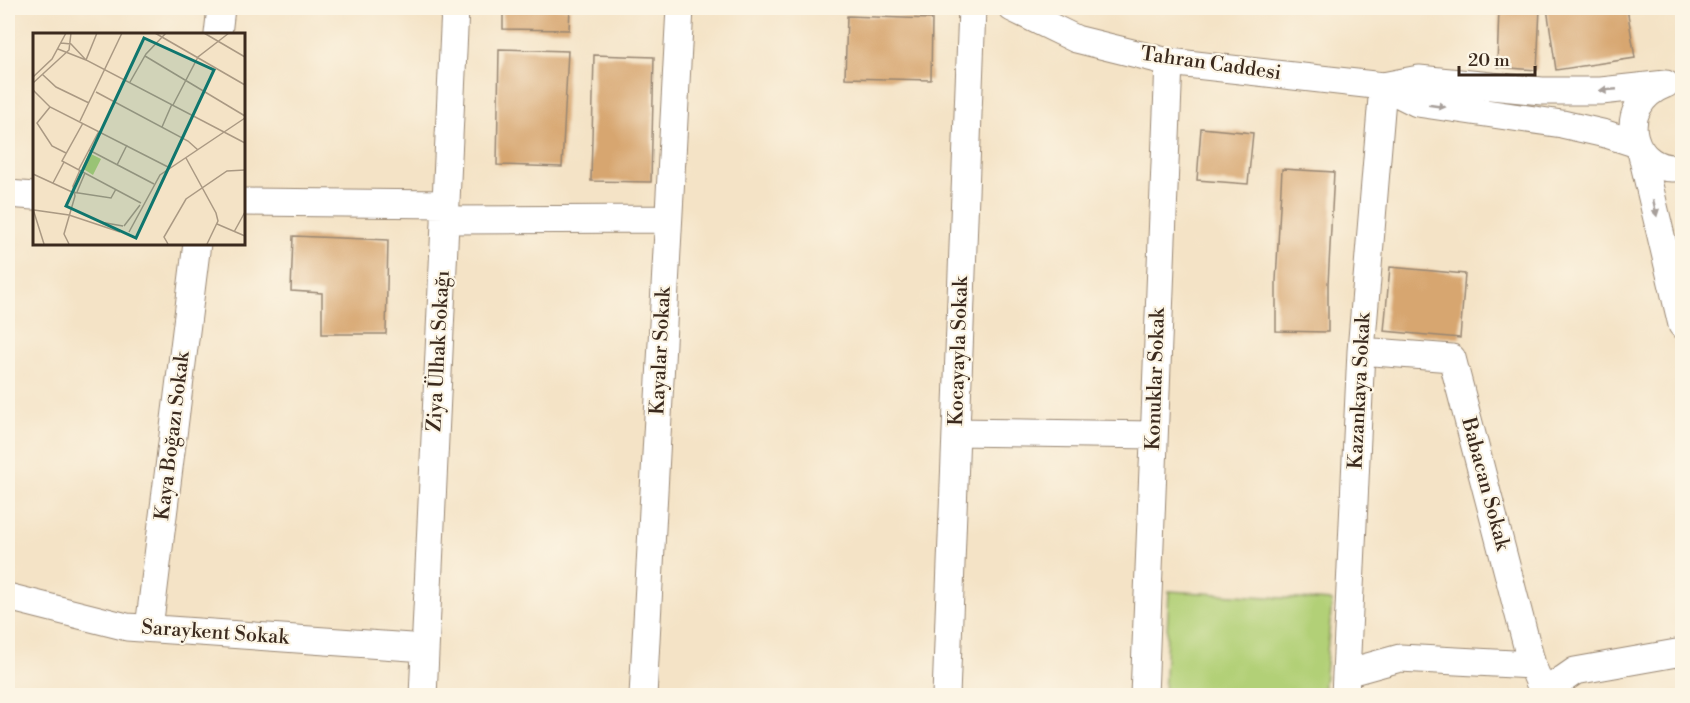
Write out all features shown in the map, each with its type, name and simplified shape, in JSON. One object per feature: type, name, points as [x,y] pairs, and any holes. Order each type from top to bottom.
[{"type":"street","points":[[218,33],[221,8]]},
{"type":"street","name":"Ziya Ülhak Sokağı","points":[[423,696],[455,8]]},
{"type":"street","name":"Kayalar Sokak","points":[[643,696],[680,8]]},
{"type":"street","name":"Kocayayla Sokak","points":[[946,696],[972,8]]},
{"type":"street","name":"Tahran Caddesi","points":[[1012,8],[1076,39],[1169,62],[1383,86],[1419,80],[1542,91],[1601,91],[1674,84]]},
{"type":"street","name":"Konuklar Sokak","points":[[1144,696],[1169,62]]},
{"type":"street","points":[[1674,84],[1653,89],[1642,98],[1635,111],[1633,125],[1683,325]]},
{"type":"street","name":"Tahran Caddesi","points":[[1383,86],[1417,103],[1562,124],[1606,134],[1639,148],[1651,161],[1664,166],[1683,166]]},
{"type":"street","name":"Kazankaya Sokak","points":[[1346,684],[1361,351],[1383,86]]},
{"type":"street","points":[[8,194],[33,196]]},
{"type":"street","points":[[244,202],[445,212],[668,219]]},
{"type":"street","name":"Kaya Boğazı Sokak","points":[[149,628],[197,244]]},
{"type":"street","name":"Babacan Sokak","points":[[1361,351],[1452,358],[1532,665],[1542,694]]},
{"type":"street","points":[[956,432],[1154,435]]},
{"type":"street","name":"Saraykent Sokak","points":[[8,597],[127,627],[425,648]]},
{"type":"street","points":[[1542,694],[1575,671],[1683,652]]},
{"type":"street","points":[[1346,684],[1400,657],[1532,665]]},
{"type":"green space","points":[[1169,591],[1332,601],[1323,695],[1164,695]]},
{"type":"building","points":[[503,8],[570,8],[569,30],[503,29]]},
{"type":"building","points":[[1499,8],[1540,8],[1537,70],[1497,67]]},
{"type":"building","points":[[1547,8],[1627,8],[1635,58],[1556,70]]},
{"type":"building","points":[[847,16],[932,19],[931,80],[845,78]]},
{"type":"building","points":[[499,49],[568,51],[562,167],[497,165]]},
{"type":"building","points":[[594,55],[654,57],[651,182],[591,181]]},
{"type":"building","points":[[1201,128],[1253,133],[1248,184],[1197,180]]},
{"type":"building","points":[[1282,169],[1334,172],[1328,332],[1276,331],[1276,281]]},
{"type":"building","points":[[293,236],[388,240],[386,334],[322,334],[322,293],[291,291]]},
{"type":"building","points":[[1390,267],[1465,274],[1460,338],[1384,331]]}]
